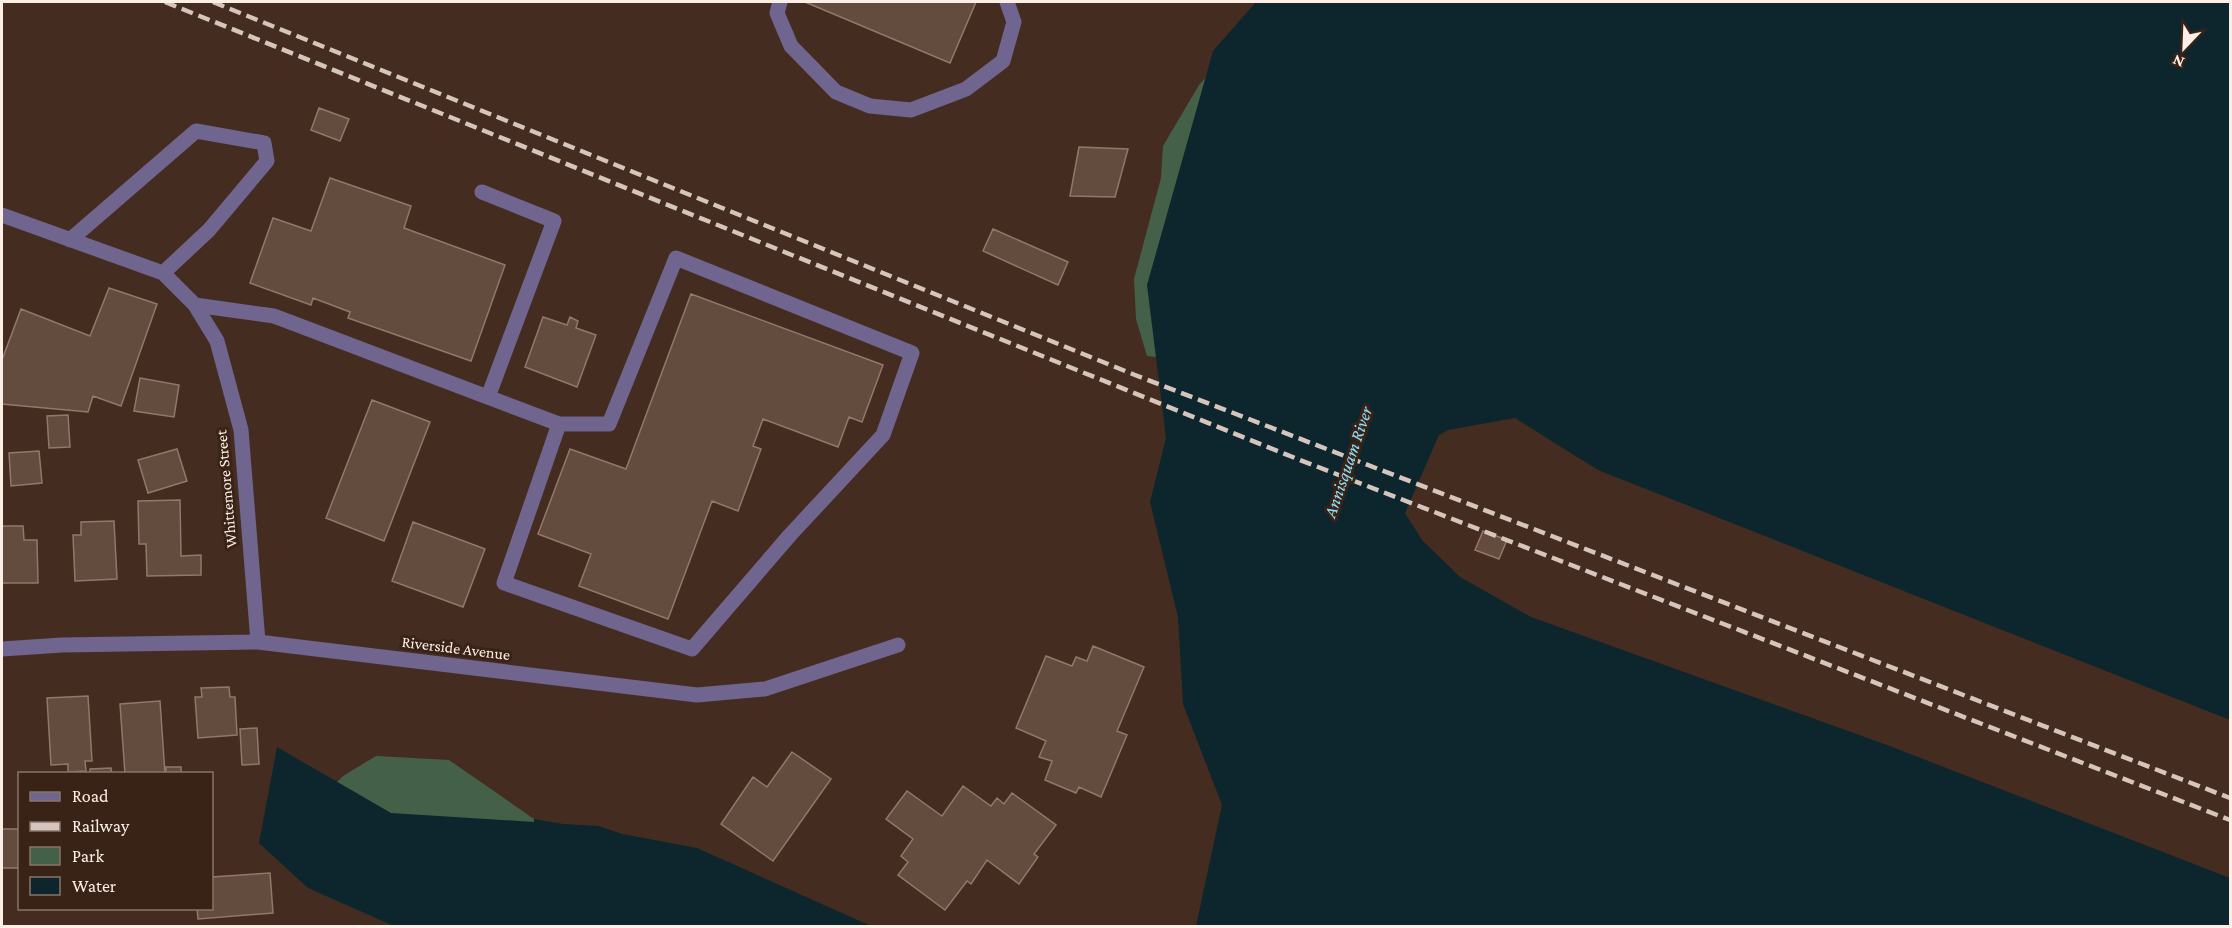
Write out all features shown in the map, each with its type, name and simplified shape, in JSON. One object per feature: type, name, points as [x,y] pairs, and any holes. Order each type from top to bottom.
[{"type":"street","points":[[780,2],[777,13],[791,46],[836,92],[870,106],[911,110],[966,89],[1003,61],[1014,22],[1008,2]]},
{"type":"street","points":[[70,240],[196,131],[264,143],[267,161],[209,230],[163,273]]},
{"type":"street","points":[[482,192],[554,221],[488,397]]},
{"type":"street","name":"Whittemore Street","points":[[2,215],[163,273],[195,305],[217,341],[241,430],[258,642]]},
{"type":"street","points":[[195,305],[274,316],[559,424],[609,424],[676,258],[912,353],[883,435],[790,535],[692,649],[504,583],[559,424]]},
{"type":"street","name":"Riverside Avenue","points":[[2,649],[62,645],[258,642],[697,695],[765,689],[898,645]]},
{"type":"green space","points":[[1238,43],[1184,360],[1147,356],[1136,319],[1134,279],[1161,178],[1163,146],[1199,85]]},
{"type":"green space","points":[[376,756],[449,760],[534,819],[529,897],[319,800],[343,776]]},
{"type":"water","name":"Annisquam River","points":[[1256,2],[2230,2],[2230,720],[1598,470],[1515,418],[1448,430],[1439,435],[1405,513],[1422,540],[1460,577],[1531,617],[1887,745],[2230,878],[2230,926],[1196,926],[1222,805],[1183,704],[1178,617],[1150,502],[1166,438],[1147,285],[1213,51]]},
{"type":"water","points":[[277,747],[391,813],[534,822],[534,819],[563,824],[599,826],[622,834],[697,848],[871,926],[394,926],[308,888],[259,843]]},
{"type":"building","points":[[805,2],[976,2],[950,63]]},
{"type":"building","points":[[319,108],[349,119],[340,141],[311,130]]},
{"type":"building","points":[[1079,147],[1128,149],[1115,197],[1070,196]]},
{"type":"building","points":[[330,178],[411,206],[404,228],[505,265],[471,361],[348,318],[350,312],[313,298],[311,305],[250,283],[273,218],[311,231]]},
{"type":"building","points":[[993,229],[1068,262],[1058,285],[983,251]]},
{"type":"building","points":[[109,288],[157,304],[121,406],[93,396],[88,412],[2,404],[2,360],[21,309],[90,336]]},
{"type":"building","points":[[691,294],[883,365],[862,422],[849,417],[838,447],[763,419],[753,446],[761,449],[738,511],[712,501],[668,619],[579,586],[591,554],[538,534],[570,449],[626,469]]},
{"type":"building","points":[[543,317],[567,325],[570,317],[578,321],[576,328],[596,335],[577,387],[525,367]]},
{"type":"building","points":[[140,378],[179,385],[174,417],[134,411]]},
{"type":"building","points":[[372,400],[430,422],[384,541],[326,518]]},
{"type":"building","points":[[68,415],[70,447],[49,448],[47,416]]},
{"type":"building","points":[[177,449],[187,481],[148,493],[138,460]]},
{"type":"building","points":[[39,451],[42,483],[11,486],[9,453]]},
{"type":"building","points":[[180,500],[181,556],[201,555],[201,575],[147,576],[146,544],[139,544],[138,501]]},
{"type":"building","points":[[114,521],[117,579],[75,581],[73,535],[81,535],[81,522]]},
{"type":"building","points":[[413,522],[485,549],[463,607],[392,581]]},
{"type":"building","points":[[2,526],[23,526],[24,540],[37,540],[38,583],[2,583]]},
{"type":"building","points":[[1483,531],[1507,540],[1499,559],[1475,550]]},
{"type":"building","points":[[1093,646],[1144,667],[1117,731],[1127,735],[1101,797],[1079,787],[1076,793],[1045,780],[1052,761],[1039,757],[1046,741],[1016,728],[1046,656],[1072,666],[1076,657],[1087,661]]},
{"type":"building","points":[[229,687],[230,697],[235,697],[237,735],[198,738],[195,697],[202,697],[201,688]]},
{"type":"building","points":[[88,696],[92,761],[85,761],[86,771],[68,772],[68,764],[51,765],[47,698]]},
{"type":"building","points":[[160,701],[165,772],[125,772],[120,704]]},
{"type":"building","points":[[257,728],[259,764],[242,765],[240,729]]},
{"type":"building","points":[[792,752],[831,779],[773,861],[721,824],[753,777],[767,787]]},
{"type":"building","points":[[166,767],[181,767],[181,772],[166,772]]},
{"type":"building","points":[[111,768],[112,772],[90,772],[90,769]]},
{"type":"building","points":[[963,786],[991,806],[997,798],[1004,804],[1012,793],[1056,825],[1034,854],[1038,857],[1019,884],[987,860],[971,884],[967,881],[945,910],[898,875],[908,862],[901,856],[913,839],[886,819],[907,791],[942,816]]},
{"type":"building","points":[[2,829],[18,829],[18,868],[2,868]]},
{"type":"building","points":[[270,873],[273,913],[198,919],[197,910],[213,910],[213,877]]},
{"type":"railway","points":[[165,2],[1300,460],[2230,820]]},
{"type":"railway","points":[[213,2],[1135,375],[2230,798]]}]
